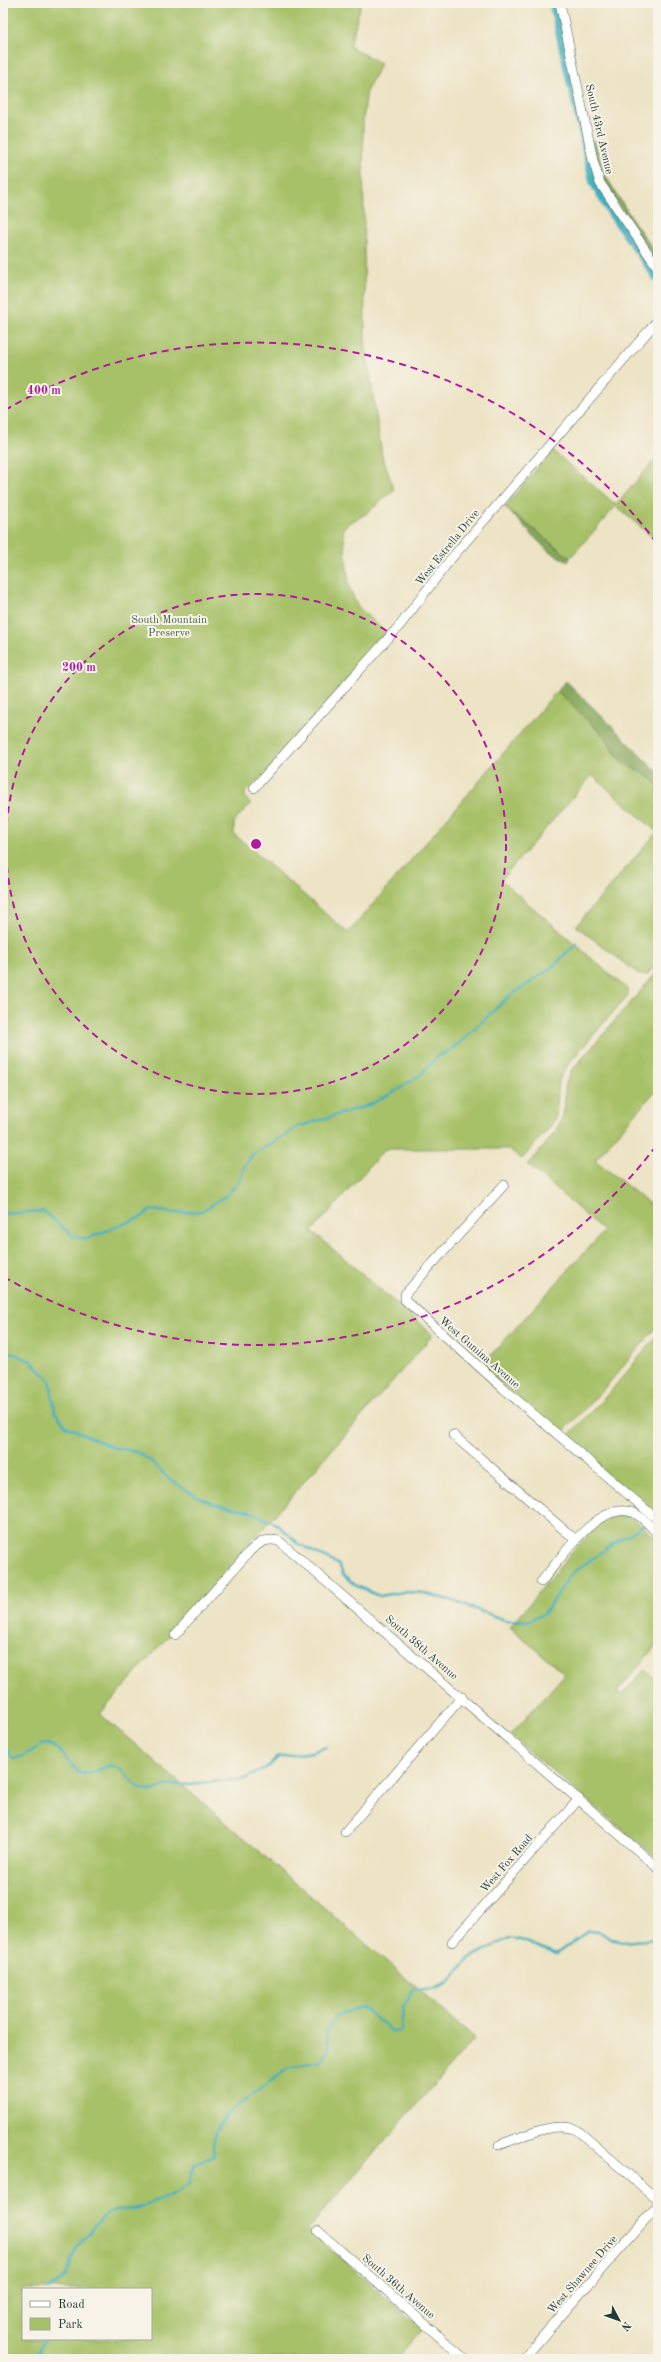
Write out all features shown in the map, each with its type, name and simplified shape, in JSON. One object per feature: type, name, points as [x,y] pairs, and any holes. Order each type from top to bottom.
[{"type":"street","name":"South 43rd Avenue","points":[[560,3],[593,160],[600,183],[658,268]]},
{"type":"street","name":"West Estrella Drive","points":[[254,788],[401,624],[449,561],[658,320]]},
{"type":"street","name":"West Gumina Avenue","points":[[504,1185],[405,1294],[405,1300],[504,1389],[658,1520]]},
{"type":"street","points":[[453,1435],[576,1540]]},
{"type":"street","points":[[541,1582],[576,1540],[601,1516],[614,1510],[632,1512],[655,1531]]},
{"type":"street","name":"South 38th Avenue","points":[[175,1635],[250,1551],[261,1542],[269,1538],[279,1541],[462,1697],[658,1868]]},
{"type":"street","points":[[345,1832],[462,1697]]},
{"type":"street","name":"West Fox Road","points":[[452,1942],[579,1799]]},
{"type":"street","points":[[500,2145],[542,2130],[566,2125],[577,2130],[658,2200]]},
{"type":"street","name":"West Shawnee Drive","points":[[523,2359],[658,2205]]},
{"type":"street","name":"South 36th Avenue","points":[[318,2231],[465,2359]]},
{"type":"green space","name":"South Mountain Preserve","points":[[3,3],[361,3],[350,47],[381,63],[367,90],[363,121],[365,342],[382,455],[394,490],[366,514],[347,524],[343,529],[349,586],[357,606],[386,633],[268,770],[245,793],[245,798],[251,803],[234,822],[234,834],[348,933],[557,691],[605,737],[617,756],[626,764],[648,776],[658,785],[658,962],[648,974],[640,975],[576,926],[657,832],[592,775],[501,880],[627,989],[628,995],[569,1063],[559,1080],[556,1116],[551,1126],[522,1159],[509,1149],[385,1149],[312,1231],[433,1335],[100,1714],[475,2038],[307,2229],[423,2329],[397,2359],[291,2359],[288,2357],[286,2359],[3,2359]]},
{"type":"green space","points":[[595,140],[602,170],[634,222],[658,256],[658,265],[601,179],[591,142]]},
{"type":"green space","points":[[552,450],[616,505],[658,456],[658,542],[616,506],[570,558],[505,507]]},
{"type":"green space","points":[[505,507],[570,558],[568,562],[547,550]]},
{"type":"green space","points":[[566,681],[658,772],[658,785],[648,776],[626,764],[617,756],[605,737],[557,691]]},
{"type":"green space","points":[[658,971],[658,1088],[595,1160],[652,1206],[658,1207],[658,1325],[609,1383],[561,1434],[481,1366],[604,1231],[528,1165],[549,1140],[562,1118],[565,1105],[565,1087],[572,1070]]},
{"type":"green space","points":[[658,1335],[658,1517],[565,1439],[610,1392]]},
{"type":"green space","points":[[616,1516],[631,1517],[658,1540],[658,1643],[617,1692],[622,1695],[644,1670],[658,1681],[658,1860],[510,1735],[565,1674],[510,1627],[580,1543],[601,1522]]},
{"type":"waterway","points":[[553,3],[594,183],[610,211],[658,279]]},
{"type":"waterway","points":[[3,1214],[43,1211],[73,1236],[86,1239],[141,1217],[151,1210],[175,1213],[202,1211],[227,1195],[240,1180],[245,1165],[252,1155],[300,1126],[369,1105],[399,1089],[420,1075],[438,1056],[449,1051],[464,1039],[508,997],[550,969],[577,943]]},
{"type":"waterway","points":[[3,1349],[31,1361],[50,1380],[55,1412],[66,1426],[112,1447],[137,1452],[151,1461],[170,1480],[197,1496],[215,1504],[249,1511],[278,1525],[299,1544],[339,1565],[343,1574],[355,1585],[379,1596],[403,1592],[423,1593],[450,1600],[505,1620],[527,1621],[544,1614],[571,1574],[614,1543],[646,1524]]},
{"type":"waterway","points":[[3,1745],[14,1759],[47,1744],[58,1749],[80,1774],[90,1773],[111,1765],[123,1771],[139,1788],[152,1791],[165,1786],[245,1779],[269,1766],[278,1757],[312,1752],[326,1747]]},
{"type":"waterway","points":[[50,2288],[66,2276],[79,2244],[107,2214],[114,2211],[129,2210],[146,2205],[185,2188],[189,2185],[195,2163],[214,2156],[213,2144],[216,2133],[221,2123],[238,2105],[284,2071],[297,2066],[320,2061],[329,2049],[327,2032],[335,2016],[361,2007],[393,2031],[401,2030],[403,2007],[414,1990],[437,1988],[448,1983],[468,1959],[509,1938],[521,1940],[556,1954],[588,1931],[598,1932],[621,1942],[658,1939]]},
{"type":"waterway","points":[[30,2359],[39,2351],[44,2340]]}]
